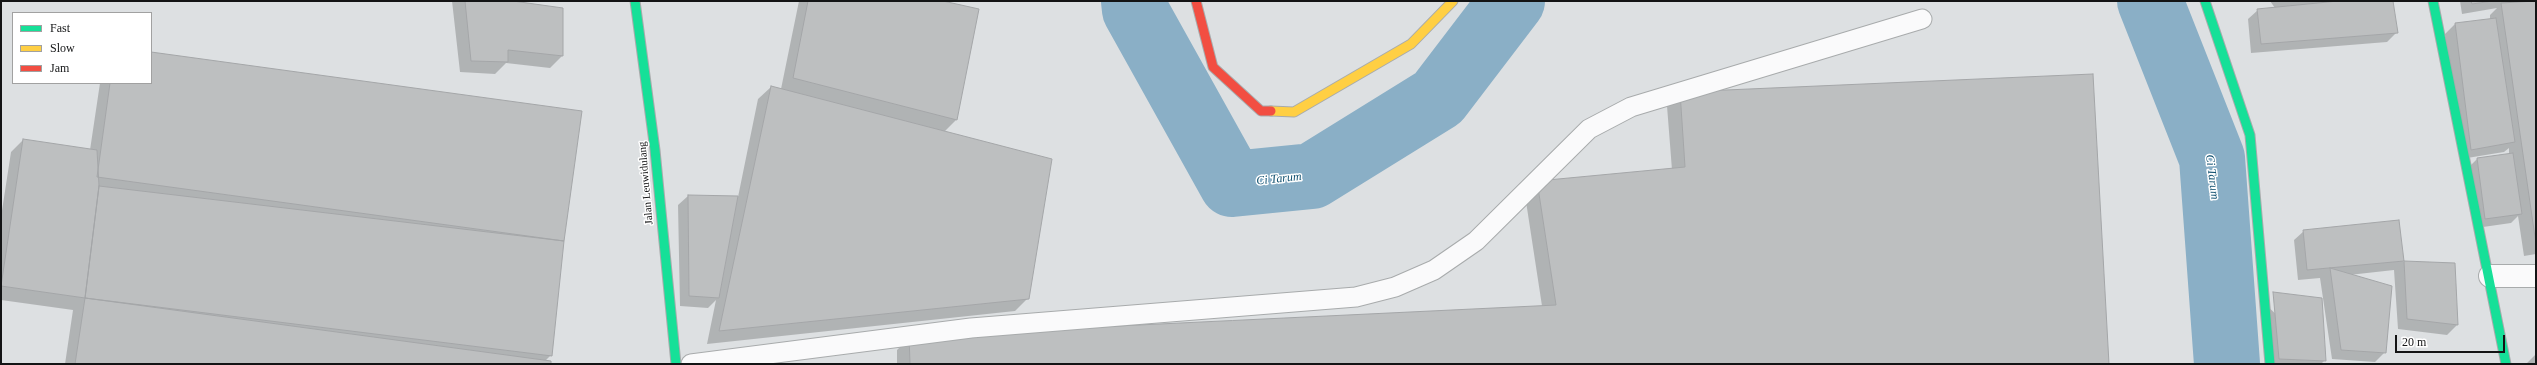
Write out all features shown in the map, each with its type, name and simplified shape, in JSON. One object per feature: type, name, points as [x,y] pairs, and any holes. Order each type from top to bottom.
[{"type":"street","name":"Jalan Leuwidulang","points":[[635,1],[655,150],[676,364]]},
{"type":"street","points":[[1196,1],[1213,67],[1261,111],[1294,112],[1410,44],[1453,1]]},
{"type":"street","points":[[2205,1],[2250,135],[2270,364]]},
{"type":"street","points":[[2433,1],[2490,276],[2506,364]]},
{"type":"street","points":[[2490,276],[2536,276]]},
{"type":"lane","points":[[692,364],[970,328],[1356,297],[1395,287],[1434,270],[1476,241],[1589,128],[1631,107],[1922,19]]},
{"type":"building","points":[[465,1],[513,1],[563,8],[563,56],[508,50],[508,62],[471,61]]},
{"type":"building","points":[[808,1],[943,1],[979,9],[957,120],[793,78]]},
{"type":"building","points":[[2338,1],[2393,1],[2398,33],[2261,44],[2257,9]]},
{"type":"building","points":[[2471,1],[2493,1],[2472,4]]},
{"type":"building","points":[[2536,1],[2536,244],[2501,3]]},
{"type":"building","points":[[2496,18],[2515,142],[2471,150],[2455,23]]},
{"type":"building","points":[[152,52],[582,111],[564,241],[97,177],[110,84],[152,84]]},
{"type":"building","points":[[2093,74],[2109,364],[910,364],[909,336],[1556,305],[1537,181],[1685,167],[1680,92]]},
{"type":"building","points":[[771,86],[1052,159],[1029,299],[719,331]]},
{"type":"building","points":[[23,139],[97,150],[99,186],[85,298],[1,286]]},
{"type":"building","points":[[2513,153],[2522,214],[2485,219],[2477,158]]},
{"type":"building","points":[[99,186],[564,241],[552,356],[85,298]]},
{"type":"building","points":[[688,195],[738,196],[719,298],[689,296]]},
{"type":"building","points":[[2399,220],[2404,261],[2307,270],[2303,230]]},
{"type":"building","points":[[2404,261],[2455,263],[2458,325],[2407,319]]},
{"type":"building","points":[[2330,268],[2392,286],[2386,353],[2341,350]]},
{"type":"building","points":[[2273,292],[2322,298],[2326,361],[2279,359]]},
{"type":"building","points":[[85,298],[551,361],[551,364],[75,364]]},
{"type":"waterway","name":"Ci Tarum","points":[[1134,1],[1135,10],[1232,184],[1312,176],[1438,98],[1512,1]]},
{"type":"waterway","name":"Ci Tarum","points":[[2150,1],[2212,158],[2227,364]]},
{"type":"traffic: fast","points":[[635,1],[655,150],[676,364]]},
{"type":"traffic: fast","points":[[2205,1],[2250,135],[2270,364]]},
{"type":"traffic: fast","points":[[2433,1],[2506,364]]},
{"type":"traffic: slow","points":[[1271,111],[1294,112],[1411,44],[1453,1]]},
{"type":"traffic: jam","points":[[1196,1],[1213,67],[1261,111],[1271,111]]}]
